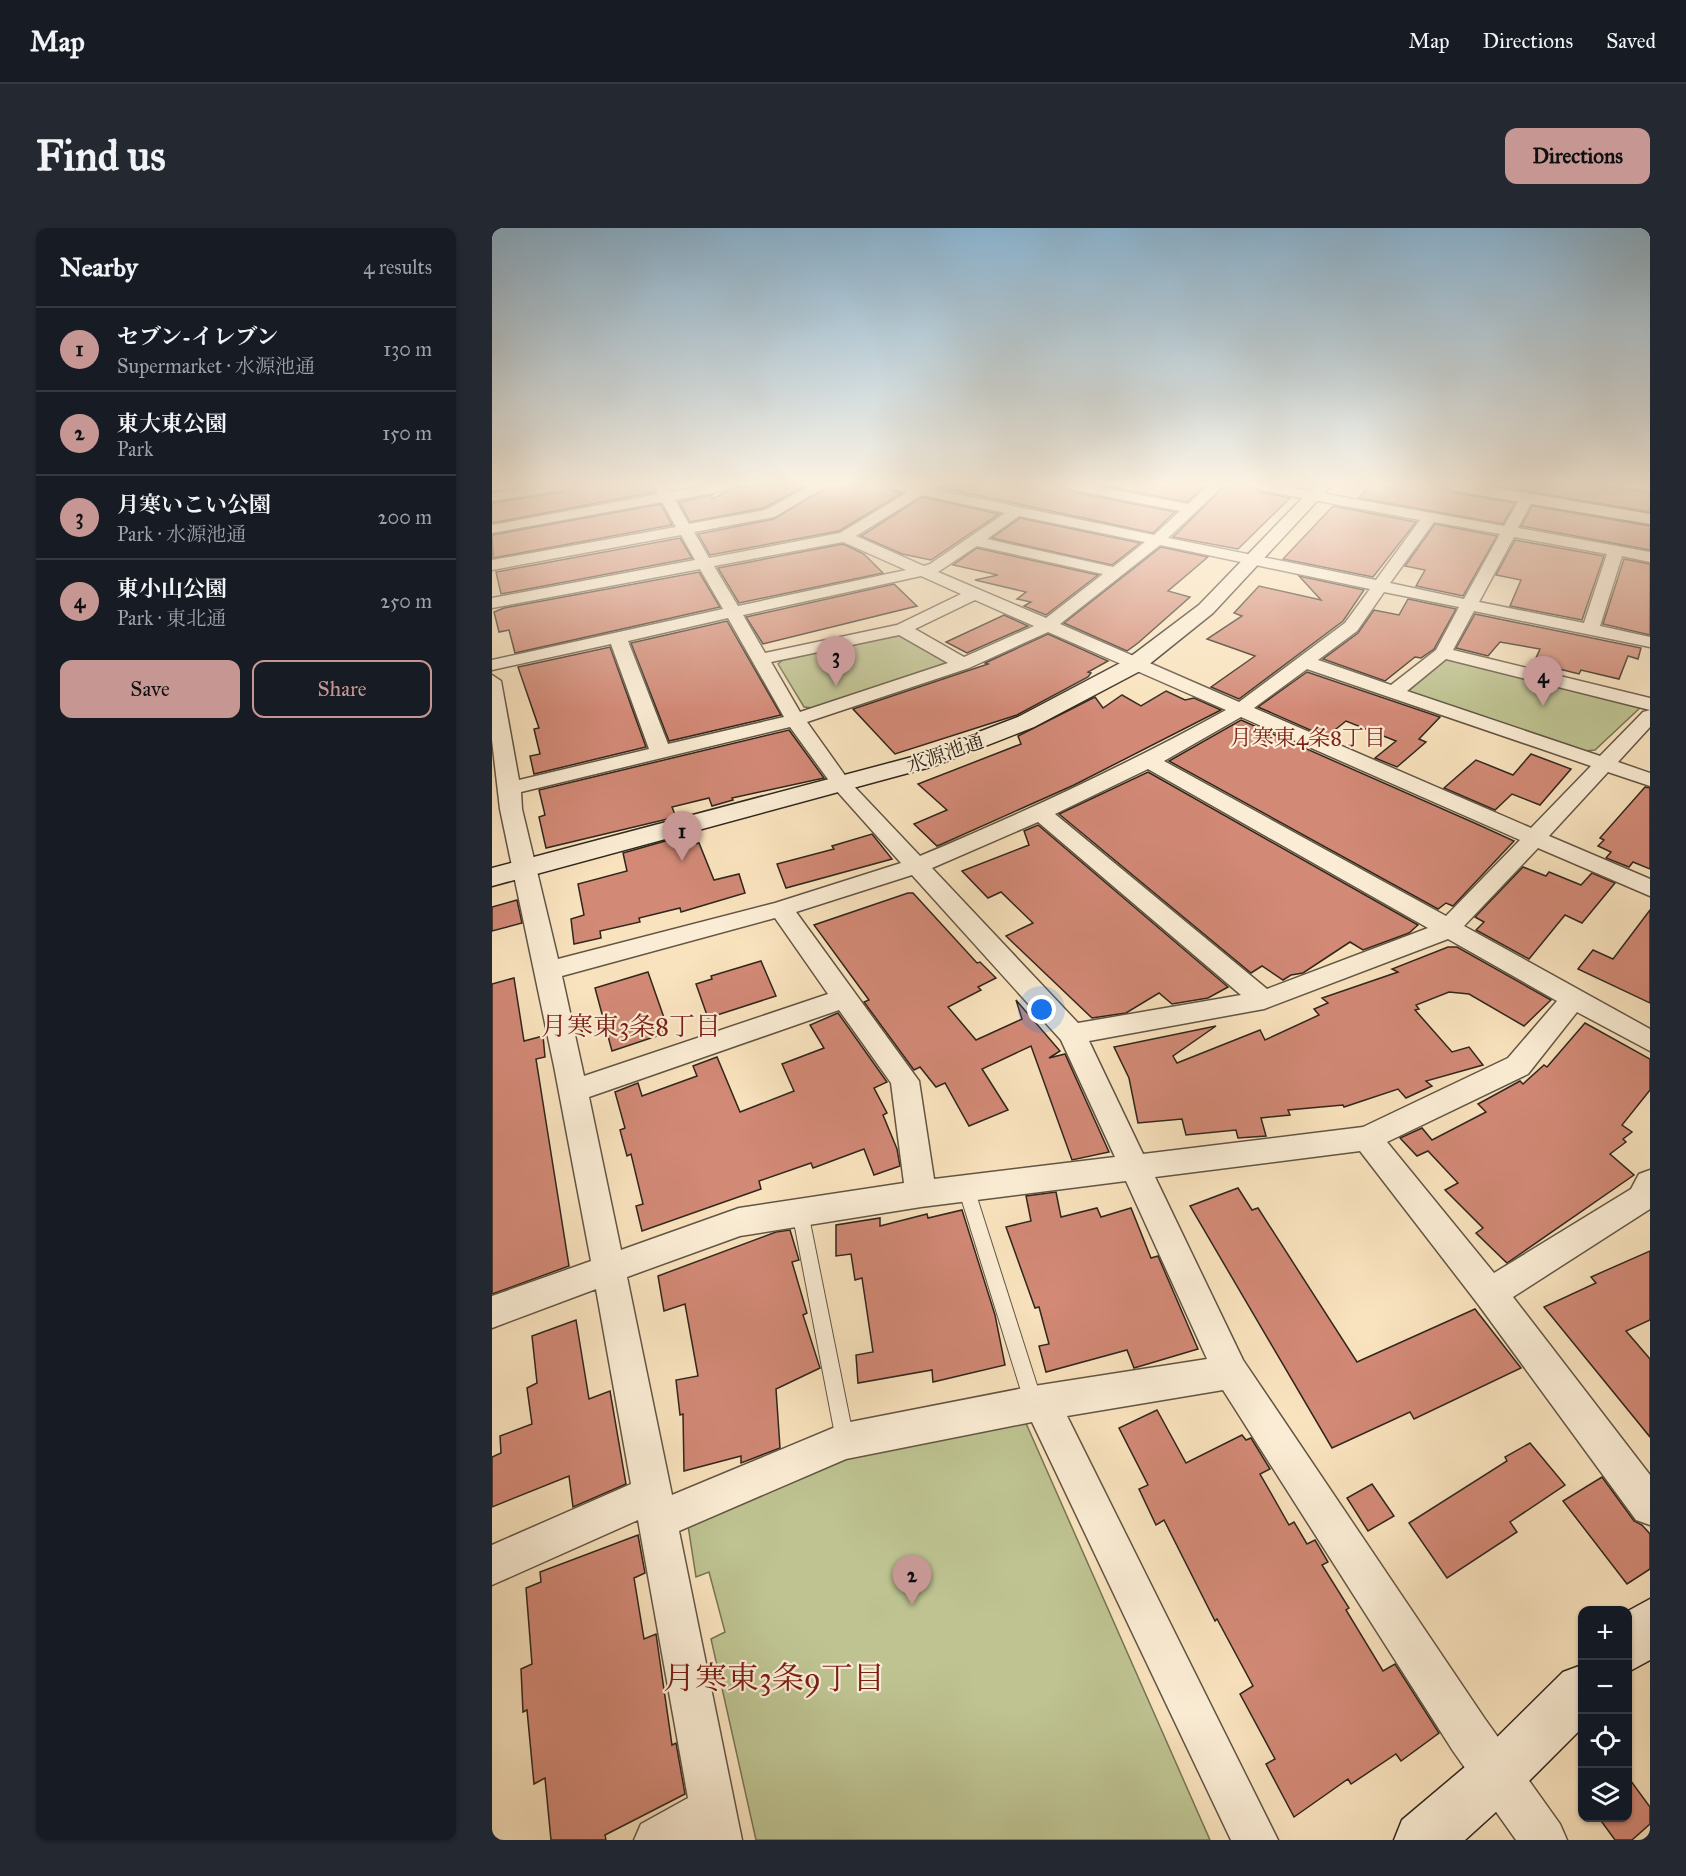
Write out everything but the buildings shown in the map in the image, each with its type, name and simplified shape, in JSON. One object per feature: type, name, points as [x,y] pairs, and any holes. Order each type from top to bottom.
[{"type":"street","points":[[492,565],[512,561]]},
{"type":"street","points":[[705,561],[795,720],[842,785],[1072,1034],[1133,1168],[1231,1372],[1469,1735],[1544,1840]]},
{"type":"street","points":[[492,603],[721,561]]},
{"type":"street","points":[[899,561],[1650,888]]},
{"type":"street","points":[[492,665],[935,568],[945,561]]},
{"type":"street","points":[[1066,561],[1118,573]]},
{"type":"street","points":[[504,804],[661,753],[795,720],[963,664],[1047,626],[1132,561]]},
{"type":"street","name":"水源池通","points":[[492,877],[842,785],[925,761],[989,738],[1026,722],[1134,665],[1206,609],[1251,561]]},
{"type":"street","points":[[1252,561],[1650,642]]},
{"type":"street","points":[[547,971],[781,909],[916,866],[1040,813],[1149,761],[1240,710],[1351,627],[1398,561]]},
{"type":"street","points":[[1394,692],[1443,653],[1494,561]]},
{"type":"street","points":[[1590,630],[1613,561]]},
{"type":"street","points":[[760,659],[902,629],[973,594]]},
{"type":"street","points":[[902,629],[963,664]]},
{"type":"street","points":[[618,638],[661,753]]},
{"type":"street","points":[[1443,653],[1650,704]]},
{"type":"street","points":[[1305,662],[1650,780]]},
{"type":"street","points":[[492,681],[504,804],[525,868],[575,1090],[607,1269],[716,1825],[657,1840]]},
{"type":"street","points":[[1072,1034],[1264,1000],[1447,930],[1650,716]]},
{"type":"street","points":[[1149,761],[1447,930],[1650,1041]]},
{"type":"street","points":[[1040,813],[1264,1000]]},
{"type":"street","points":[[781,909],[905,1082],[921,1194]]},
{"type":"street","points":[[575,1090],[845,998]]},
{"type":"street","points":[[492,1312],[739,1222],[921,1194],[1367,1138],[1518,1066],[1574,998]]},
{"type":"street","points":[[1367,1138],[1490,1293],[1650,1506]]},
{"type":"street","points":[[1490,1293],[1642,1198],[1650,1183]]},
{"type":"street","points":[[492,1565],[845,1441],[1038,1404],[1231,1372]]},
{"type":"street","points":[[1038,1404],[1255,1840]]},
{"type":"street","points":[[1632,1642],[1650,1624]]},
{"type":"street","points":[[1422,1840],[1498,1774],[1578,1695]]},
{"type":"lane","points":[[966,1188],[1038,1404]]},
{"type":"lane","points":[[800,1212],[845,1441]]},
{"type":"green space","points":[[895,635],[902,636],[949,662],[946,665],[813,708],[804,707],[778,664],[783,660]]},
{"type":"green space","points":[[1443,659],[1641,707],[1595,750],[1585,751],[1408,692],[1408,689]]},
{"type":"green space","points":[[1025,1421],[1210,1840],[756,1840],[711,1639],[725,1632],[709,1572],[696,1577],[687,1519],[832,1455]]},
{"type":"place","name":"月寒いこい公園","points":[[836,686]]},
{"type":"place","name":"東小山公園","points":[[1543,706]]},
{"type":"place","name":"セブン-イレブン","points":[[682,861]]},
{"type":"place","name":"東大東公園","points":[[912,1605]]},
{"type":"district","name":"月寒東4条8丁目","points":[[1308,737]]},
{"type":"district","name":"月寒東3条8丁目","points":[[631,1026]]},
{"type":"district","name":"月寒東3条9丁目","points":[[774,1678]]}]
